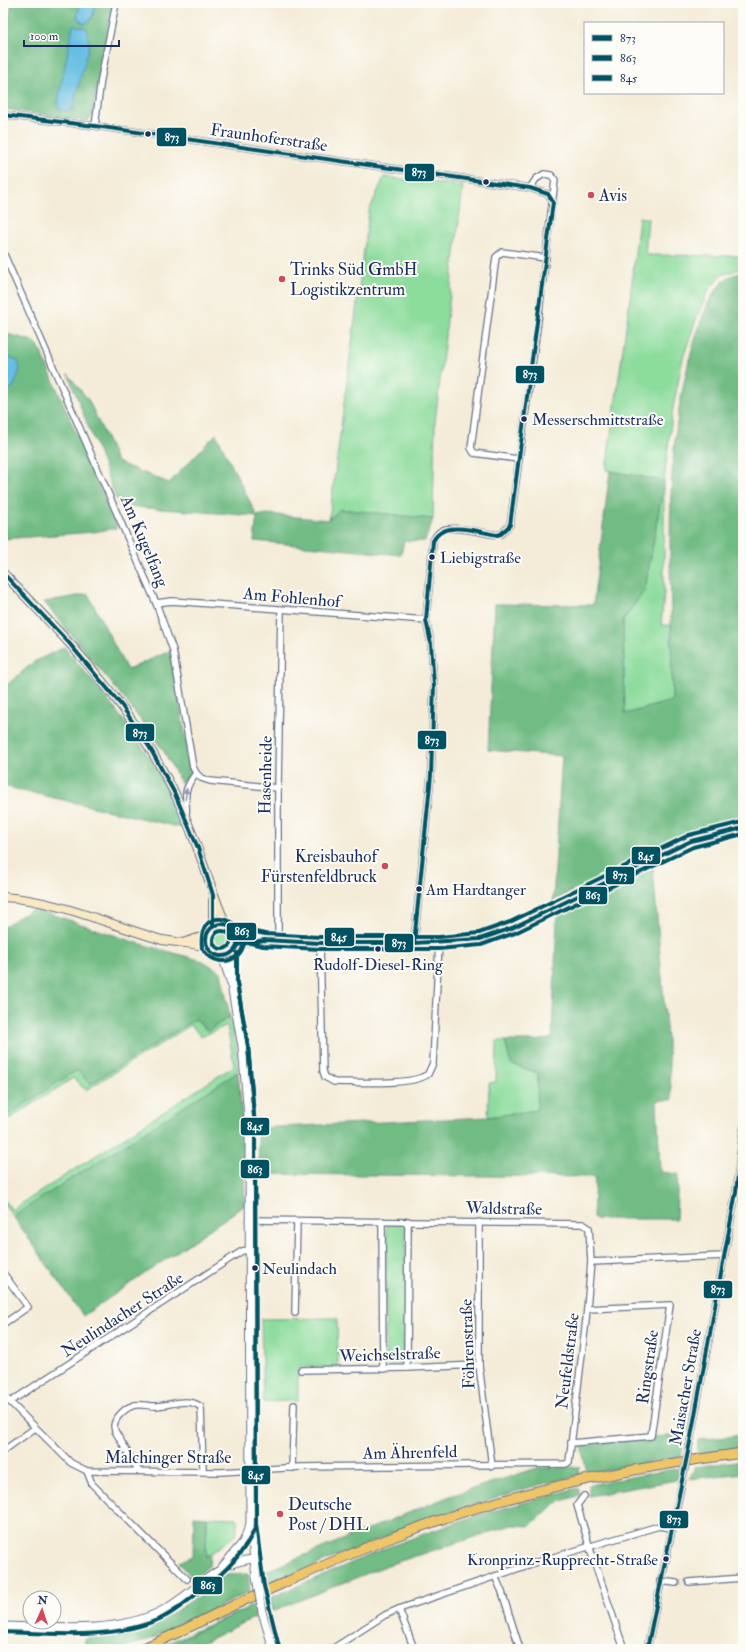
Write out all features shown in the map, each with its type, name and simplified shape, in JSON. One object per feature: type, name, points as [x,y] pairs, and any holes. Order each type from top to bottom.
[{"type":"highway","points":[[141,1649],[246,1600],[377,1544],[469,1510],[556,1485],[632,1469],[743,1453]]},
{"type":"main road","points":[[3,573],[69,643],[122,706],[150,748],[186,818],[198,848],[213,895],[226,925]]},
{"type":"main road","points":[[180,944],[207,935],[213,927],[213,895]]},
{"type":"main road","points":[[3,897],[30,900],[180,944],[208,947],[214,953],[222,956],[231,953],[237,945],[237,934],[232,928],[226,925],[213,927]]},
{"type":"main road","points":[[207,935],[208,947]]},
{"type":"street","points":[[95,126],[101,79],[116,3]]},
{"type":"street","name":"Fraunhoferstraße","points":[[3,115],[95,126],[530,188],[548,194],[553,202]]},
{"type":"street","points":[[414,943],[431,768],[434,685],[431,644],[426,620],[431,555],[435,535],[442,530],[451,528],[497,534],[508,529],[513,510],[518,459],[556,182],[551,175],[541,176],[530,188]]},
{"type":"street","name":"Am Kugelfang","points":[[3,252],[156,602],[173,650],[193,767],[196,773]]},
{"type":"street","points":[[518,459],[474,453],[471,448],[480,366],[496,257],[502,252],[546,258]]},
{"type":"street","name":"Am Fohlenhof","points":[[156,602],[172,601],[426,620]]},
{"type":"street","name":"Hasenheide","points":[[278,940],[278,788],[281,610]]},
{"type":"street","points":[[186,818],[184,797],[188,785],[196,773],[210,781],[278,788]]},
{"type":"street","points":[[237,945],[264,940],[320,943],[439,943],[480,939],[497,934],[691,841],[706,836],[743,828]]},
{"type":"street","points":[[237,934],[264,940]]},
{"type":"street","points":[[320,943],[323,1071],[325,1077],[334,1082],[417,1080],[428,1074],[433,1063],[439,943]]},
{"type":"street","points":[[231,953],[231,984]]},
{"type":"street","points":[[222,956],[231,984],[242,1047],[249,1127],[250,1524],[253,1559],[262,1612],[273,1649]]},
{"type":"street","name":"Maisacher Straße","points":[[647,1649],[690,1442],[723,1256],[736,1192],[743,1129]]},
{"type":"street","points":[[736,1192],[743,1192]]},
{"type":"street","name":"Waldstraße","points":[[250,1220],[583,1224],[590,1228],[591,1262]]},
{"type":"street","points":[[295,1313],[297,1221]]},
{"type":"street","points":[[382,1221],[383,1369]]},
{"type":"street","points":[[407,1368],[408,1221]]},
{"type":"street","name":"Föhrenstraße","points":[[479,1222],[479,1365],[492,1466]]},
{"type":"street","name":"Neulindacher Straße","points":[[10,1402],[242,1251],[249,1250]]},
{"type":"street","points":[[591,1262],[723,1256]]},
{"type":"street","name":"Neufeldstraße","points":[[569,1462],[591,1262]]},
{"type":"street","points":[[3,1273],[28,1307],[3,1324]]},
{"type":"street","name":"Ringstraße","points":[[571,1443],[651,1436],[670,1305],[587,1309]]},
{"type":"street","name":"Weichselstraße","points":[[301,1370],[383,1369],[479,1365]]},
{"type":"street","name":"Malchinger Straße","points":[[3,1395],[35,1428],[76,1466],[87,1471],[250,1470]]},
{"type":"street","points":[[138,1470],[115,1431],[114,1426],[118,1416],[134,1405],[158,1406],[171,1402],[196,1402],[201,1407],[203,1471]]},
{"type":"street","points":[[292,1468],[294,1405]]},
{"type":"street","points":[[3,1451],[35,1428]]},
{"type":"street","name":"Am Ährenfeld","points":[[250,1470],[292,1468],[492,1466],[566,1464],[569,1462]]},
{"type":"street","name":"Malchinger Straße","points":[[87,1471],[92,1484],[187,1579]]},
{"type":"street","points":[[584,1496],[577,1505],[589,1547],[624,1649]]},
{"type":"street","points":[[3,1626],[104,1626],[140,1619],[159,1612],[178,1601],[220,1568],[243,1542],[250,1524]]},
{"type":"street","points":[[336,1648],[398,1609],[495,1576],[659,1526],[671,1528]]},
{"type":"street","points":[[220,1568],[238,1561],[253,1559]]},
{"type":"street","points":[[495,1576],[505,1600],[520,1649]]},
{"type":"street","points":[[689,1582],[743,1578]]},
{"type":"street","points":[[660,1581],[676,1583]]},
{"type":"street","points":[[398,1609],[414,1649]]},
{"type":"green space","points":[[12,3],[112,3],[92,116],[87,121],[3,109],[3,46]]},
{"type":"green space","points":[[384,177],[463,186],[435,422],[433,519],[340,509],[329,520],[369,211]]},
{"type":"green space","points":[[639,217],[648,219],[645,255],[743,256],[743,268],[722,275],[709,289],[697,317],[683,358],[673,408],[664,481],[606,470],[630,299]]},
{"type":"green space","points":[[743,272],[743,817],[687,833],[553,901],[562,756],[488,750],[495,604],[593,605],[610,471],[664,481],[645,590],[623,620],[625,714],[672,701],[670,520],[676,431],[683,387],[702,318],[713,294],[726,279]]},
{"type":"green space","points":[[3,333],[30,340],[38,345],[117,528],[93,532],[3,539],[3,428],[7,421],[6,412],[3,410],[3,390],[13,387],[9,357],[3,356]]},
{"type":"green space","points":[[68,374],[89,401],[117,462],[169,483],[216,434],[257,516],[119,506]]},
{"type":"green space","points":[[664,481],[664,593],[661,625],[671,625],[672,701],[625,714],[623,620],[645,590]]},
{"type":"green space","points":[[340,509],[433,519],[425,541],[404,541],[401,555],[254,541],[257,516],[267,514],[328,520]]},
{"type":"green space","points":[[88,594],[127,670],[170,651],[192,772],[181,783],[163,750],[127,702],[44,602]]},
{"type":"green space","points":[[64,647],[116,710],[148,756],[174,804],[183,828],[3,786],[3,688],[34,662]]},
{"type":"green space","points":[[653,868],[672,1100],[657,1100],[660,1172],[678,1174],[676,1219],[595,1219],[593,1217],[595,1177],[259,1174],[258,1128],[488,1117],[537,1110],[538,1073],[511,1064],[505,1041],[536,1041],[552,1038],[557,917]]},
{"type":"green space","points":[[34,908],[134,942],[203,961],[221,972],[230,1017],[207,1031],[196,1019],[90,1084],[77,1070],[3,1118],[3,927]]},
{"type":"green space","points":[[222,928],[230,932],[234,940],[230,948],[222,952],[214,948],[210,940],[214,932]]},
{"type":"green space","points":[[230,1017],[236,1045],[238,1072],[13,1216],[3,1202],[3,1198],[12,1210],[234,1066],[227,1025],[201,1037],[191,1025],[86,1090],[73,1078],[3,1123],[3,1118],[77,1070],[90,1084],[196,1019],[207,1031]]},
{"type":"green space","points":[[497,1041],[505,1041],[511,1064],[538,1073],[537,1110],[488,1117],[489,1083],[496,1082]]},
{"type":"green space","points":[[238,1072],[243,1130],[245,1205],[83,1316],[13,1216]]},
{"type":"green space","points":[[387,1223],[406,1223],[403,1363],[385,1364]]},
{"type":"green space","points":[[337,1318],[338,1367],[298,1367],[298,1401],[263,1402],[261,1319]]},
{"type":"green space","points":[[685,1435],[681,1457],[587,1474],[581,1445]]},
{"type":"green space","points":[[743,1435],[743,1448],[697,1455],[698,1440]]},
{"type":"green space","points":[[743,1460],[743,1473],[689,1479],[695,1467]]},
{"type":"green space","points":[[579,1467],[580,1475],[500,1496],[461,1509],[345,1553],[269,1585],[266,1571],[450,1496],[537,1468]]},
{"type":"green space","points":[[679,1468],[676,1480],[589,1496],[589,1485]]},
{"type":"green space","points":[[578,1488],[580,1495],[556,1503],[529,1526],[512,1525],[388,1565],[273,1611],[270,1598],[388,1547],[471,1517]]},
{"type":"green space","points":[[194,1516],[207,1517],[206,1557],[210,1554],[209,1566],[193,1579],[179,1562],[193,1556]]},
{"type":"green space","points":[[207,1517],[237,1518],[237,1534],[206,1557]]},
{"type":"green space","points":[[248,1574],[250,1592],[146,1641],[118,1649],[88,1649],[84,1641],[93,1633],[124,1630],[163,1619],[185,1605],[224,1575]]},
{"type":"green space","points":[[254,1605],[258,1616],[189,1649],[160,1649]]},
{"type":"green space","points":[[250,1607],[160,1649],[153,1649]]},
{"type":"water","points":[[80,3],[96,3],[92,18],[84,24],[77,18]]},
{"type":"water","points":[[73,25],[87,28],[89,46],[72,110],[63,111],[57,106]]},
{"type":"water","points":[[3,356],[18,361],[20,370],[13,388],[3,390]]},
{"type":"tunnel","points":[[676,1583],[689,1582]]},
{"type":"transit line","name":"873","points":[[3,115],[95,126],[530,188],[548,194],[553,202]]},
{"type":"transit line","name":"873","points":[[414,943],[431,775],[434,685],[431,644],[426,620],[433,541],[438,534],[445,530],[462,529],[497,535],[501,534],[510,525],[553,202]]},
{"type":"transit line","name":"873","points":[[3,573],[69,643],[122,706],[150,748],[174,792],[198,848],[213,895],[213,927]]},
{"type":"transit line","name":"845","points":[[238,928],[265,934],[320,937],[439,937],[479,933],[510,922],[689,835],[742,822]]},
{"type":"transit line","name":"873","points":[[237,945],[264,940],[320,943],[414,943],[480,939],[512,928],[691,841],[743,828]]},
{"type":"transit line","name":"863","points":[[236,940],[263,946],[320,949],[439,949],[481,945],[515,933],[693,847],[743,834]]},
{"type":"transit line","name":"863","points":[[202,948],[204,928],[209,922],[215,919],[230,921],[244,934],[242,950],[232,959],[225,961],[218,960],[210,957],[204,951]]},
{"type":"transit line","name":"873","points":[[222,924],[231,927],[235,931],[238,940],[235,949],[231,953],[222,956],[213,953],[209,949],[206,940],[209,931],[213,927],[222,924]]},
{"type":"transit line","name":"845","points":[[222,931],[228,934],[231,940],[228,946],[222,949],[216,946],[213,940],[216,934],[222,931]]},
{"type":"transit line","name":"863","points":[[3,1632],[64,1634],[104,1633],[124,1630],[162,1618],[183,1605],[226,1569],[246,1545],[256,1526],[255,1127],[248,1046],[237,983],[237,953]]},
{"type":"transit line","name":"845","points":[[237,953],[237,983],[248,1046],[255,1127],[256,1524],[264,1586],[279,1647]]},
{"type":"transit line","name":"873","points":[[647,1649],[690,1442],[736,1192],[743,1129]]},
{"type":"place","name":"Avis","points":[[591,195]]},
{"type":"place","name":"Trinks Süd GmbH Logistikzentrum","points":[[282,279]]},
{"type":"place","name":"Messerschmittstraße","points":[[524,419]]},
{"type":"place","name":"Liebigstraße","points":[[432,557]]},
{"type":"place","name":"Kreisbauhof Fürstenfeldbruck","points":[[385,866]]},
{"type":"place","name":"Am Hardtanger","points":[[419,889]]},
{"type":"place","name":"Rudolf-Diesel-Ring","points":[[378,949]]},
{"type":"place","name":"Neulindach","points":[[255,1268]]},
{"type":"place","name":"Deutsche Post / DHL","points":[[280,1514]]},
{"type":"place","name":"Kronprinz-Rupprecht-Straße","points":[[666,1559]]}]
